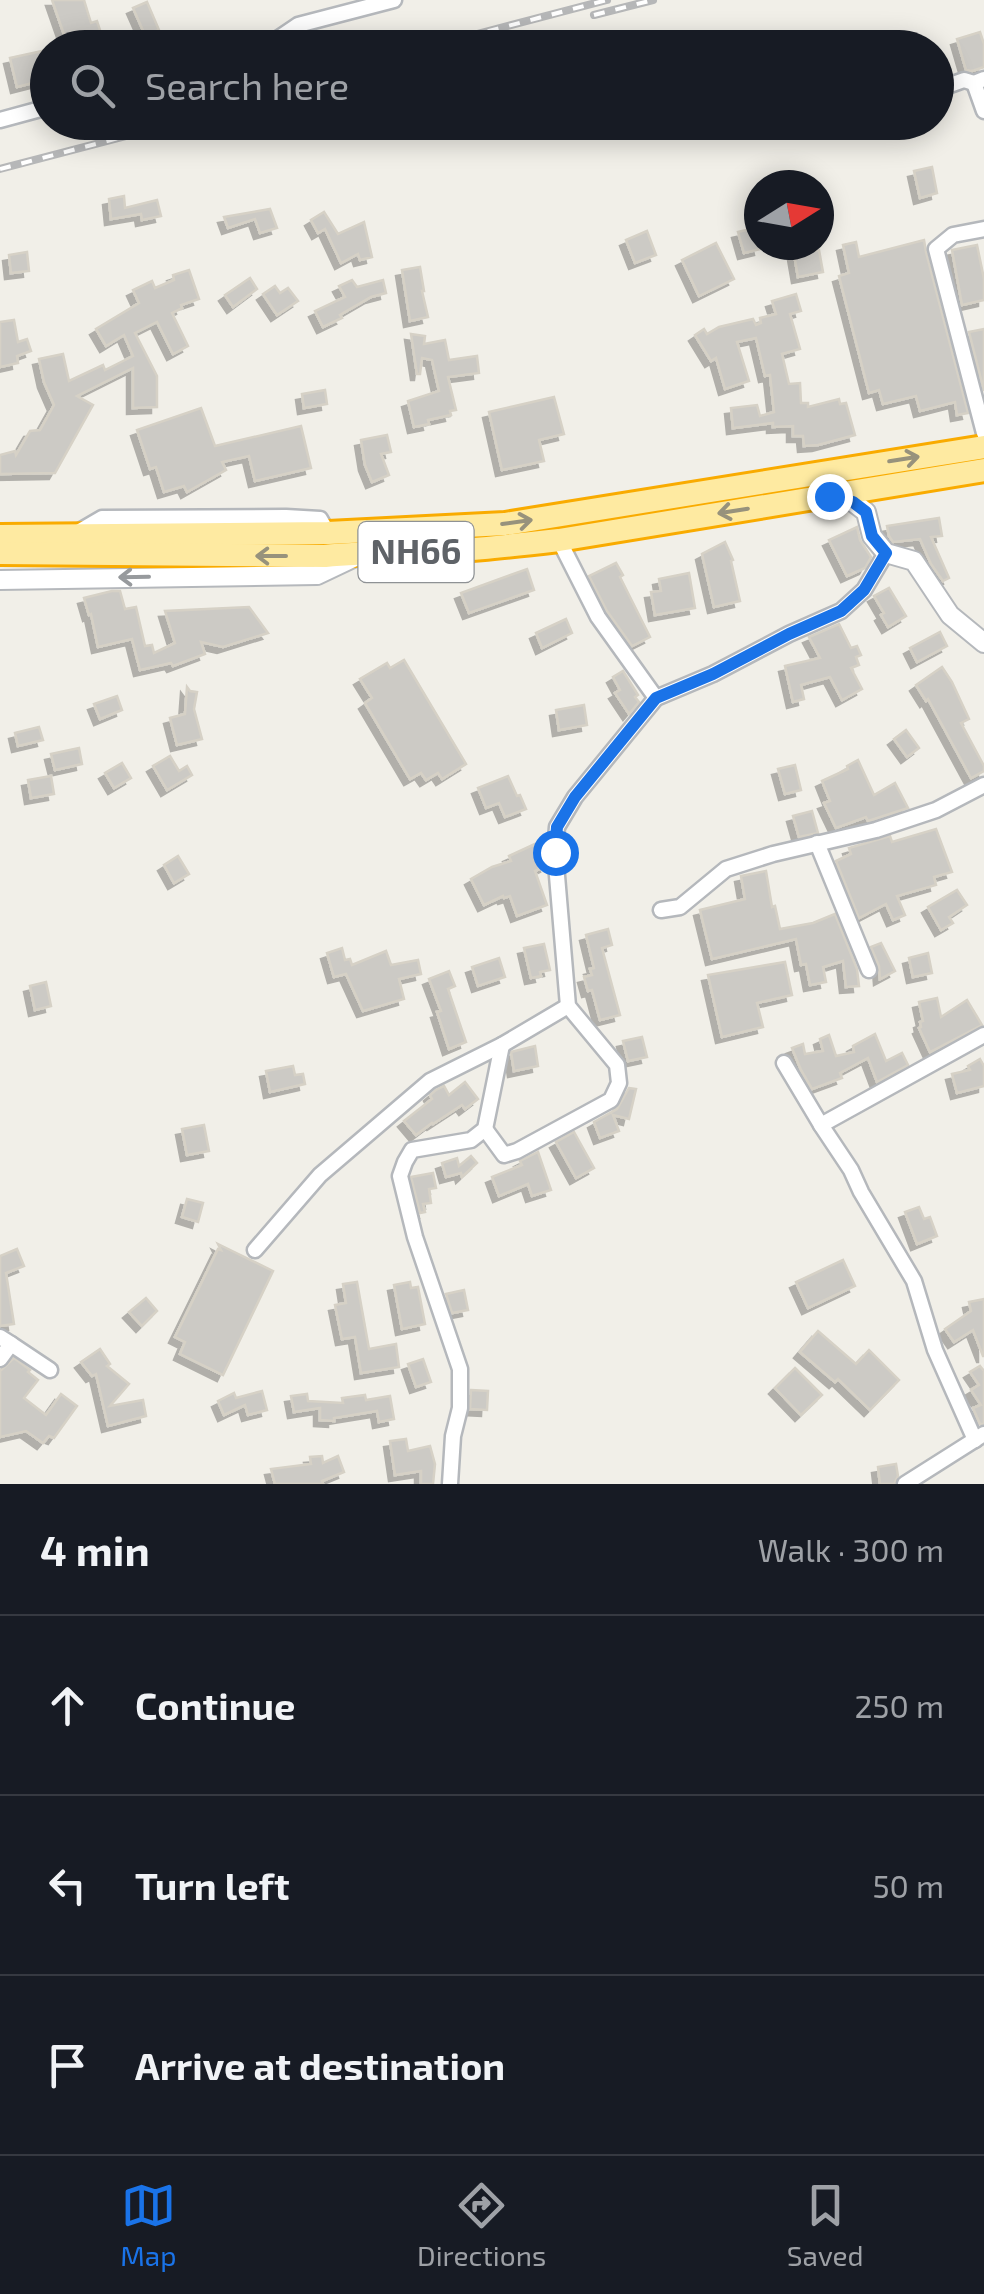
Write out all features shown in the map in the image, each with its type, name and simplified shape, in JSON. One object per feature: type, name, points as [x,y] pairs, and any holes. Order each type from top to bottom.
[{"type":"highway","name":"NH66","points":[[2,539],[325,556],[559,540],[984,447]]},
{"type":"highway","name":"NH66","points":[[2,539],[72,534],[328,533],[505,524],[827,484],[984,470]]},
{"type":"street","points":[[291,30],[394,0]]},
{"type":"street","points":[[954,84],[979,81],[984,110]]},
{"type":"street","points":[[0,120],[30,112]]},
{"type":"street","points":[[984,228],[953,235],[936,249],[984,433]]},
{"type":"street","points":[[827,484],[866,512],[872,536],[886,553],[914,561],[950,615],[984,642]]},
{"type":"street","points":[[559,540],[598,618],[656,698]]},
{"type":"street","points":[[0,580],[316,575],[367,552]]},
{"type":"street","points":[[485,1129],[504,1155],[611,1100],[619,1082],[618,1065],[568,1006],[555,852],[557,827],[575,797],[656,698],[841,611],[864,590],[886,553]]},
{"type":"street","points":[[661,910],[680,907],[726,869],[876,830],[936,810],[984,785]]},
{"type":"street","points":[[816,844],[869,970]]},
{"type":"street","points":[[255,1250],[320,1176],[430,1081],[568,1006]]},
{"type":"street","points":[[820,1125],[984,1035]]},
{"type":"street","points":[[450,1484],[453,1436],[460,1408],[460,1368],[415,1237],[400,1176],[412,1150],[471,1140],[485,1129],[502,1044]]},
{"type":"street","points":[[784,1063],[914,1281],[935,1350],[979,1437],[904,1484]]},
{"type":"street","points":[[0,1359],[6,1341],[50,1370]]},
{"type":"building","points":[[52,0],[84,0],[91,23],[97,21],[100,30],[62,30]]},
{"type":"building","points":[[147,2],[159,30],[143,30],[133,8]]},
{"type":"building","points":[[980,32],[984,67],[966,70],[957,39]]},
{"type":"building","points":[[30,54],[30,84],[17,87],[10,58]]},
{"type":"building","points":[[932,167],[937,193],[920,198],[914,171]]},
{"type":"building","points":[[124,196],[125,208],[157,200],[161,216],[142,220],[141,214],[111,219],[109,199]]},
{"type":"building","points":[[270,209],[277,228],[260,233],[255,219],[228,228],[224,217]]},
{"type":"building","points":[[324,212],[338,234],[364,222],[372,257],[360,260],[358,254],[341,263],[325,229],[318,233],[311,220]]},
{"type":"building","points":[[647,231],[656,255],[635,263],[626,240]]},
{"type":"building","points":[[744,231],[744,253],[738,232]]},
{"type":"building","points":[[924,240],[968,413],[957,415],[955,402],[920,411],[916,396],[883,404],[879,390],[869,393],[839,276],[849,273],[843,245],[856,242],[859,257]]},
{"type":"building","points":[[716,243],[734,279],[699,296],[682,260]]},
{"type":"building","points":[[977,245],[984,300],[962,305],[952,250]]},
{"type":"building","points":[[27,252],[29,271],[11,273],[9,255]]},
{"type":"building","points":[[795,260],[821,260],[823,272],[798,277]]},
{"type":"building","points":[[420,267],[428,317],[410,321],[402,270]]},
{"type":"building","points":[[189,270],[199,299],[172,313],[188,346],[173,354],[157,322],[135,333],[157,376],[157,407],[133,408],[133,368],[77,396],[93,405],[55,473],[0,474],[0,455],[15,451],[16,455],[30,431],[40,430],[54,405],[39,359],[63,354],[69,381],[133,356],[124,335],[106,346],[96,329],[139,303],[133,290],[152,281],[155,288],[174,280],[173,275]]},
{"type":"building","points":[[250,278],[257,289],[233,307],[225,295]]},
{"type":"building","points":[[352,280],[357,287],[383,280],[386,293],[371,297],[323,327],[315,311],[345,297],[339,286]]},
{"type":"building","points":[[275,286],[280,293],[288,288],[298,301],[277,315],[263,294]]},
{"type":"building","points":[[796,294],[801,311],[790,314],[800,349],[782,354],[789,384],[800,383],[801,403],[808,403],[808,407],[839,399],[840,404],[846,403],[855,435],[804,446],[803,436],[793,436],[793,426],[773,427],[773,423],[733,428],[731,408],[757,405],[760,416],[774,412],[770,375],[765,376],[756,338],[737,342],[749,381],[725,389],[716,358],[711,361],[695,335],[704,329],[707,334],[753,319],[756,325],[761,323],[760,318],[776,314],[772,301]]},
{"type":"building","points":[[14,320],[18,342],[27,339],[31,351],[17,356],[18,363],[0,367],[0,322]]},
{"type":"building","points":[[984,329],[984,391],[969,332]]},
{"type":"building","points":[[411,334],[425,336],[424,344],[445,340],[449,360],[477,356],[479,373],[448,377],[456,410],[414,427],[408,401],[439,391],[432,360],[422,358],[417,374]]},
{"type":"building","points":[[325,390],[327,404],[304,408],[302,394]]},
{"type":"building","points":[[554,397],[564,434],[539,440],[544,461],[502,470],[489,412]]},
{"type":"building","points":[[201,408],[215,446],[301,426],[311,468],[255,481],[249,456],[222,462],[226,470],[187,492],[184,486],[164,492],[156,467],[150,469],[137,430]]},
{"type":"building","points":[[387,435],[391,452],[381,454],[389,475],[372,482],[361,440]]},
{"type":"building","points":[[939,518],[942,536],[931,537],[949,578],[943,581],[920,539],[893,542],[887,526]]},
{"type":"building","points":[[857,527],[871,557],[865,568],[847,576],[829,540]]},
{"type":"building","points":[[725,542],[733,560],[740,601],[714,607],[702,554]]},
{"type":"building","points":[[616,563],[650,637],[632,646],[589,576]]},
{"type":"building","points":[[527,569],[534,590],[469,613],[461,593]]},
{"type":"building","points":[[689,573],[695,608],[655,615],[651,592],[661,591],[659,579]]},
{"type":"building","points":[[889,588],[906,616],[888,627],[874,596]]},
{"type":"building","points":[[120,591],[125,609],[136,607],[145,646],[152,645],[154,653],[175,643],[165,611],[249,607],[268,633],[223,647],[201,642],[205,654],[173,666],[171,663],[140,670],[132,639],[98,647],[84,598]]},
{"type":"building","points":[[566,619],[572,633],[542,648],[536,633]]},
{"type":"building","points":[[839,624],[851,648],[857,646],[861,655],[856,657],[859,665],[851,668],[862,689],[842,700],[830,677],[801,685],[804,699],[793,702],[785,666],[820,658],[809,637]]},
{"type":"building","points":[[940,632],[947,646],[917,662],[910,648]]},
{"type":"building","points":[[404,660],[466,764],[442,779],[438,773],[426,780],[421,773],[410,779],[365,703],[372,698],[360,679],[387,663],[390,668]]},
{"type":"building","points":[[942,667],[969,719],[961,723],[984,766],[984,771],[971,778],[928,699],[916,685]]},
{"type":"building","points":[[623,671],[639,702],[629,714],[615,693],[620,690],[613,677]]},
{"type":"building","points":[[187,687],[197,692],[194,709],[202,739],[177,745],[170,718],[185,714]]},
{"type":"building","points":[[117,696],[122,710],[100,719],[94,704]]},
{"type":"building","points":[[584,705],[587,725],[559,730],[556,710]]},
{"type":"building","points":[[39,727],[43,740],[18,746],[15,733]]},
{"type":"building","points":[[906,730],[919,748],[907,757],[894,739]]},
{"type":"building","points":[[79,748],[82,764],[55,770],[51,754]]},
{"type":"building","points":[[170,756],[179,771],[187,766],[192,775],[167,790],[153,766]]},
{"type":"building","points":[[858,760],[874,795],[895,783],[908,808],[836,828],[824,803],[830,801],[822,781]]},
{"type":"building","points":[[122,763],[131,778],[114,788],[105,773]]},
{"type":"building","points":[[795,765],[801,790],[785,794],[778,769]]},
{"type":"building","points":[[51,776],[54,794],[31,798],[28,780]]},
{"type":"building","points":[[508,776],[526,809],[505,817],[499,803],[486,808],[478,788]]},
{"type":"building","points":[[812,811],[818,833],[799,837],[793,816]]},
{"type":"building","points":[[936,829],[952,872],[934,877],[936,885],[897,896],[905,915],[893,920],[886,904],[859,918],[836,861],[851,854],[849,848],[890,836],[892,842]]},
{"type":"building","points":[[535,844],[546,866],[535,871],[547,905],[517,916],[510,896],[484,905],[471,879],[511,861],[509,856]]},
{"type":"building","points":[[178,856],[189,874],[174,883],[164,865]]},
{"type":"building","points":[[766,871],[780,929],[835,914],[857,969],[859,986],[846,987],[843,961],[823,967],[826,982],[810,985],[796,939],[712,959],[700,910],[745,899],[741,876]]},
{"type":"building","points":[[957,890],[967,905],[949,917],[953,923],[941,930],[928,907]]},
{"type":"building","points":[[608,929],[612,945],[602,948],[620,1015],[600,1020],[584,977],[592,975],[590,969],[594,968],[586,935]]},
{"type":"building","points":[[881,943],[895,971],[880,979],[871,947]]},
{"type":"building","points":[[544,944],[550,970],[531,978],[524,948]]},
{"type":"building","points":[[342,948],[345,960],[350,959],[352,965],[386,951],[391,965],[418,960],[421,974],[399,979],[404,999],[363,1011],[346,974],[334,977],[327,953]]},
{"type":"building","points":[[928,953],[932,973],[913,977],[909,958]]},
{"type":"building","points":[[499,958],[505,977],[478,986],[472,967]]},
{"type":"building","points":[[785,962],[792,995],[757,1003],[763,1027],[722,1037],[708,975]]},
{"type":"building","points":[[449,971],[455,986],[448,989],[466,1042],[449,1049],[429,979]]},
{"type":"building","points":[[46,982],[51,1006],[35,1010],[30,986]]},
{"type":"building","points":[[937,998],[941,1017],[967,1000],[982,1025],[930,1052],[919,1028],[923,1021],[919,1002]]},
{"type":"building","points":[[875,1034],[886,1061],[902,1053],[908,1065],[877,1082],[868,1058],[840,1073],[842,1078],[812,1089],[792,1048],[803,1044],[805,1054],[823,1051],[820,1039],[829,1035],[836,1056],[854,1052],[853,1046]]},
{"type":"building","points":[[642,1037],[647,1057],[628,1061],[623,1041]]},
{"type":"building","points":[[535,1046],[538,1066],[514,1071],[511,1052]]},
{"type":"building","points":[[980,1059],[984,1086],[957,1093],[952,1074],[970,1070],[968,1066]]},
{"type":"building","points":[[293,1066],[295,1075],[303,1074],[305,1084],[270,1092],[266,1071]]},
{"type":"building","points":[[465,1082],[478,1099],[465,1109],[462,1105],[416,1135],[404,1121],[432,1099],[430,1095],[436,1090],[444,1086],[449,1095]]},
{"type":"building","points":[[629,1088],[636,1089],[629,1119],[613,1115],[619,1131],[600,1138],[594,1122],[617,1109]]},
{"type":"building","points":[[204,1125],[209,1151],[187,1155],[182,1129]]},
{"type":"building","points":[[574,1132],[594,1168],[576,1178],[556,1142]]},
{"type":"building","points":[[538,1152],[551,1190],[532,1196],[528,1184],[499,1196],[492,1177],[522,1165],[520,1161]]},
{"type":"building","points":[[471,1156],[477,1163],[462,1177],[461,1173],[446,1177],[442,1163],[457,1158],[459,1166]]},
{"type":"building","points":[[433,1173],[436,1188],[429,1189],[431,1203],[423,1204],[425,1212],[420,1213],[411,1177]]},
{"type":"building","points":[[187,1199],[203,1203],[198,1222],[182,1217]]},
{"type":"building","points":[[919,1207],[924,1219],[930,1217],[937,1236],[917,1244],[905,1212]]},
{"type":"building","points":[[218,1244],[273,1271],[223,1375],[180,1354],[185,1342],[175,1337],[218,1249],[221,1250]]},
{"type":"building","points":[[17,1249],[24,1266],[6,1273],[14,1324],[0,1326],[0,1256]]},
{"type":"building","points":[[843,1260],[855,1286],[808,1308],[796,1282]]},
{"type":"building","points":[[357,1282],[369,1349],[396,1344],[399,1367],[361,1373],[355,1337],[342,1339],[335,1305],[346,1303],[343,1284]]},
{"type":"building","points":[[410,1282],[411,1288],[418,1287],[425,1324],[402,1329],[394,1285]]},
{"type":"building","points":[[464,1290],[468,1310],[452,1313],[446,1294]]},
{"type":"building","points":[[146,1298],[157,1311],[142,1326],[129,1312]]},
{"type":"building","points":[[984,1299],[983,1356],[973,1330],[954,1342],[945,1329],[971,1311],[969,1302]]},
{"type":"building","points":[[818,1331],[856,1364],[869,1350],[899,1380],[870,1410],[838,1379],[835,1382],[800,1352]]},
{"type":"building","points":[[100,1349],[110,1364],[107,1366],[129,1384],[110,1406],[143,1400],[146,1416],[108,1426],[96,1374],[92,1376],[81,1362]]},
{"type":"building","points":[[14,1358],[38,1380],[24,1398],[46,1415],[61,1394],[77,1406],[54,1438],[49,1436],[43,1443],[26,1431],[0,1437],[0,1371]]},
{"type":"building","points":[[423,1359],[431,1382],[416,1387],[408,1364]]},
{"type":"building","points":[[980,1366],[984,1371],[984,1424],[980,1424],[973,1408],[981,1405],[971,1390],[979,1385],[970,1372]]},
{"type":"building","points":[[795,1368],[822,1395],[801,1415],[775,1388]]},
{"type":"building","points":[[471,1390],[488,1391],[487,1410],[470,1409]]},
{"type":"building","points":[[262,1391],[267,1410],[248,1415],[245,1405],[224,1415],[218,1401],[234,1393],[236,1398]]},
{"type":"building","points":[[307,1394],[308,1401],[343,1403],[342,1398],[390,1396],[394,1419],[379,1422],[377,1411],[334,1421],[320,1420],[320,1408],[294,1412],[291,1396]]},
{"type":"building","points":[[406,1439],[408,1451],[430,1446],[435,1464],[433,1484],[421,1484],[421,1471],[395,1475],[390,1441]]},
{"type":"building","points":[[322,1456],[323,1463],[338,1456],[344,1472],[322,1481],[323,1484],[275,1484],[271,1469],[311,1464],[310,1457]]},
{"type":"building","points":[[896,1464],[898,1476],[894,1484],[880,1484],[878,1467]]},
{"type":"railway","points":[[493,30],[607,0]]},
{"type":"railway","points":[[594,15],[653,0]]},
{"type":"railway","points":[[0,169],[111,140]]},
{"type":"route","points":[[555,852],[557,827],[575,797],[656,698],[841,611],[864,590],[886,553],[872,536],[866,512],[853,502],[829,496]]}]
